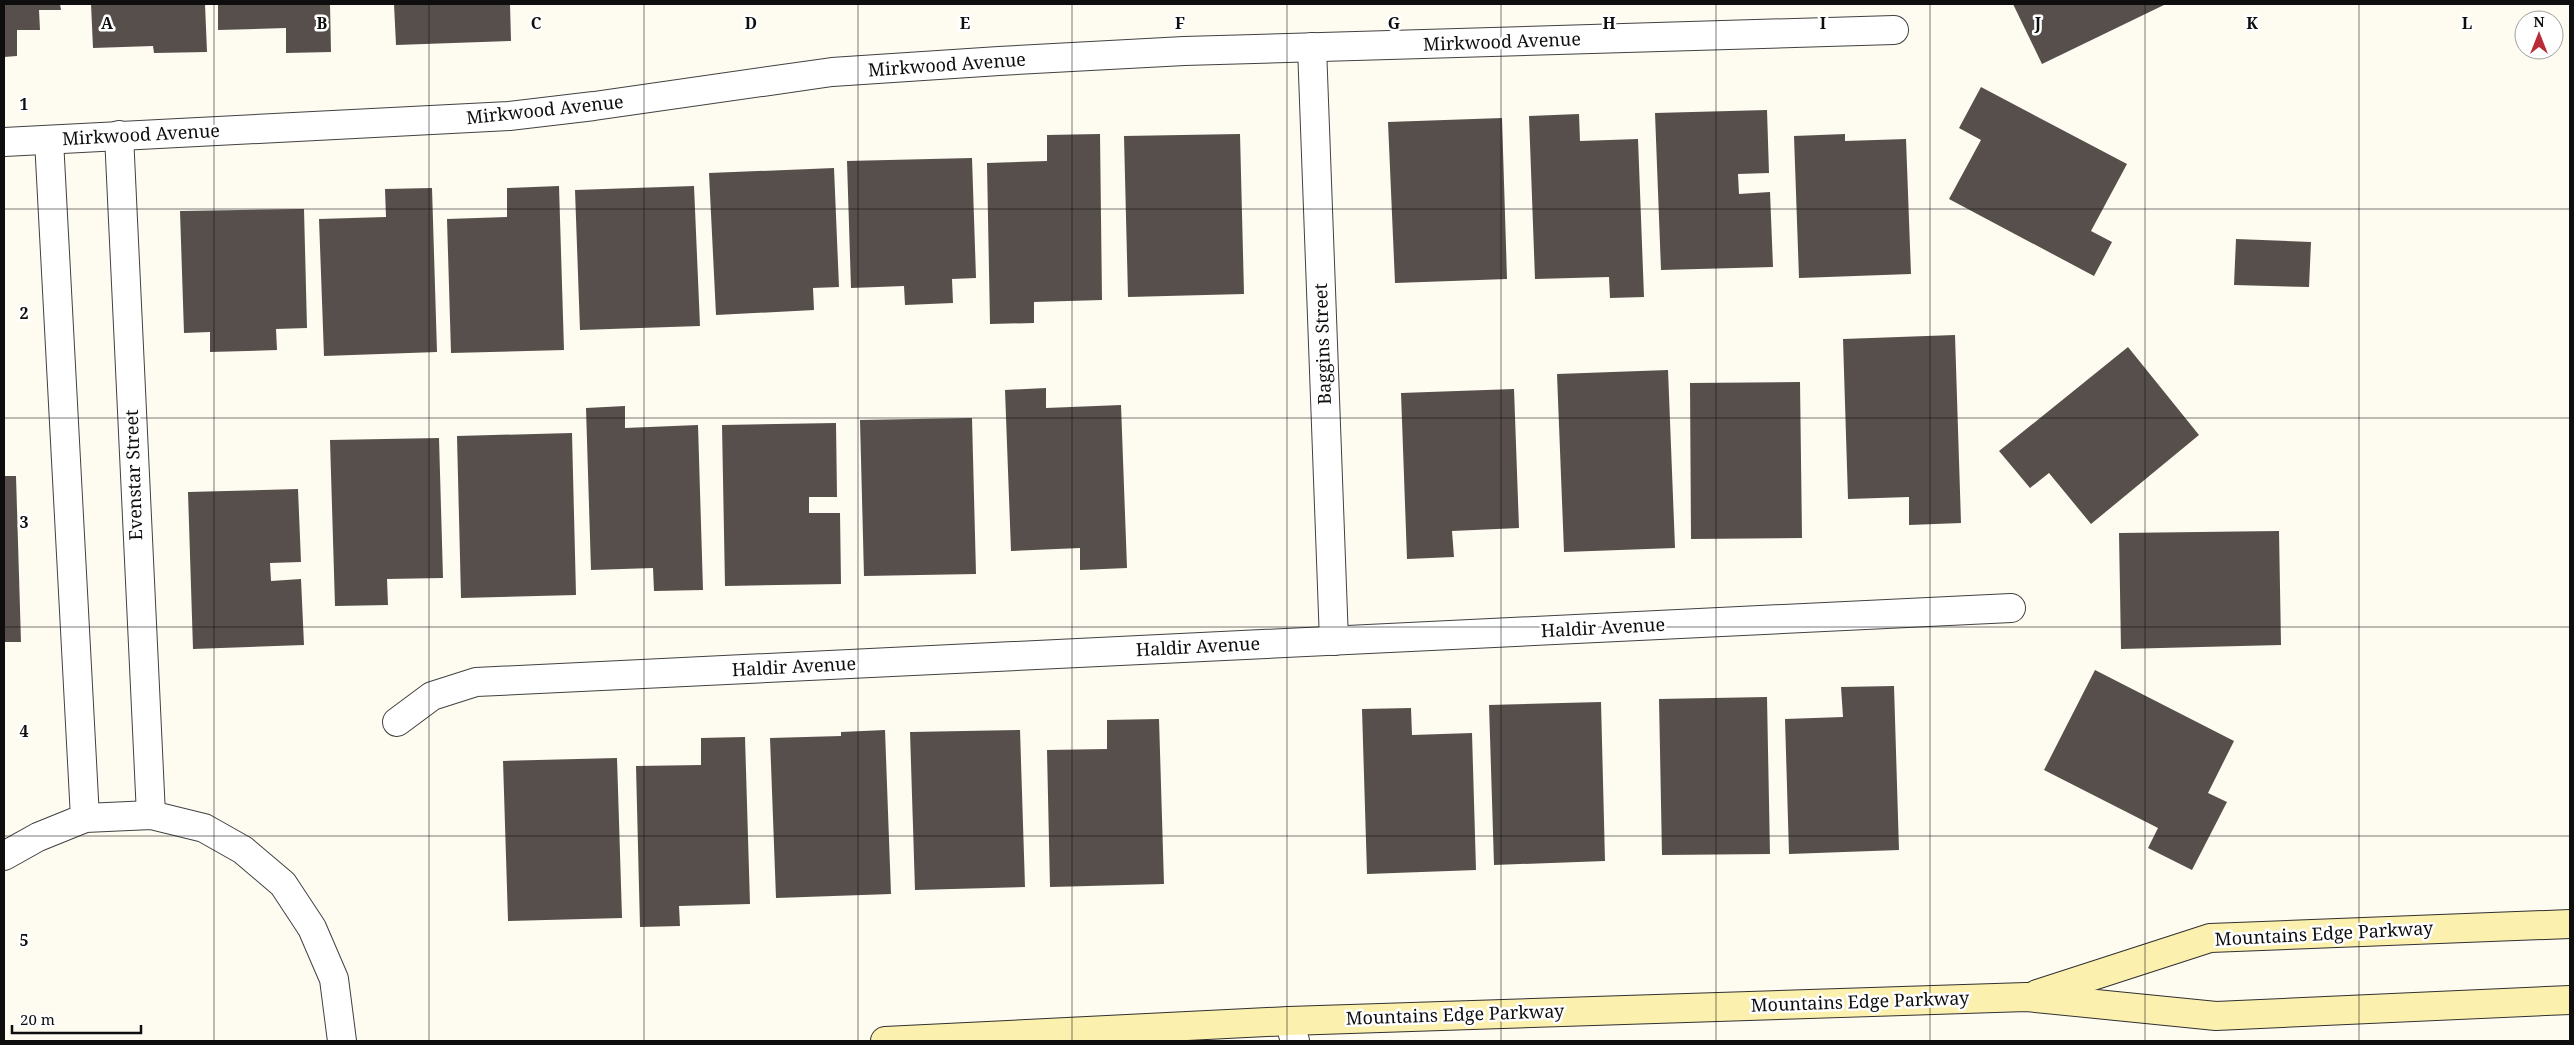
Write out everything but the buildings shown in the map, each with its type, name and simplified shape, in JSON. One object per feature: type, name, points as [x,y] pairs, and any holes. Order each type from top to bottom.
[{"type":"street","name":"Mirkwood Avenue","points":[[4,142],[510,116],[832,72],[1184,50],[1894,30]]},
{"type":"street","name":"Baggins Street","points":[[1312,47],[1334,641]]},
{"type":"street","name":"Evenstar Street","points":[[119,135],[151,815]]},
{"type":"street","points":[[49,140],[84,818]]},
{"type":"street","name":"Haldir Avenue","points":[[397,722],[432,696],[476,682],[2010,608]]},
{"type":"street","points":[[4,856],[38,837],[84,818],[151,815],[204,828],[243,850],[283,884],[312,928],[334,979],[342,1041]]},
{"type":"street","name":"Mountains Edge Parkway","points":[[2026,997],[2210,938],[2570,924]]},
{"type":"street","name":"Mountains Edge Parkway","points":[[884,1041],[1289,1034],[2026,997],[2216,1016],[2570,1000]]}]
